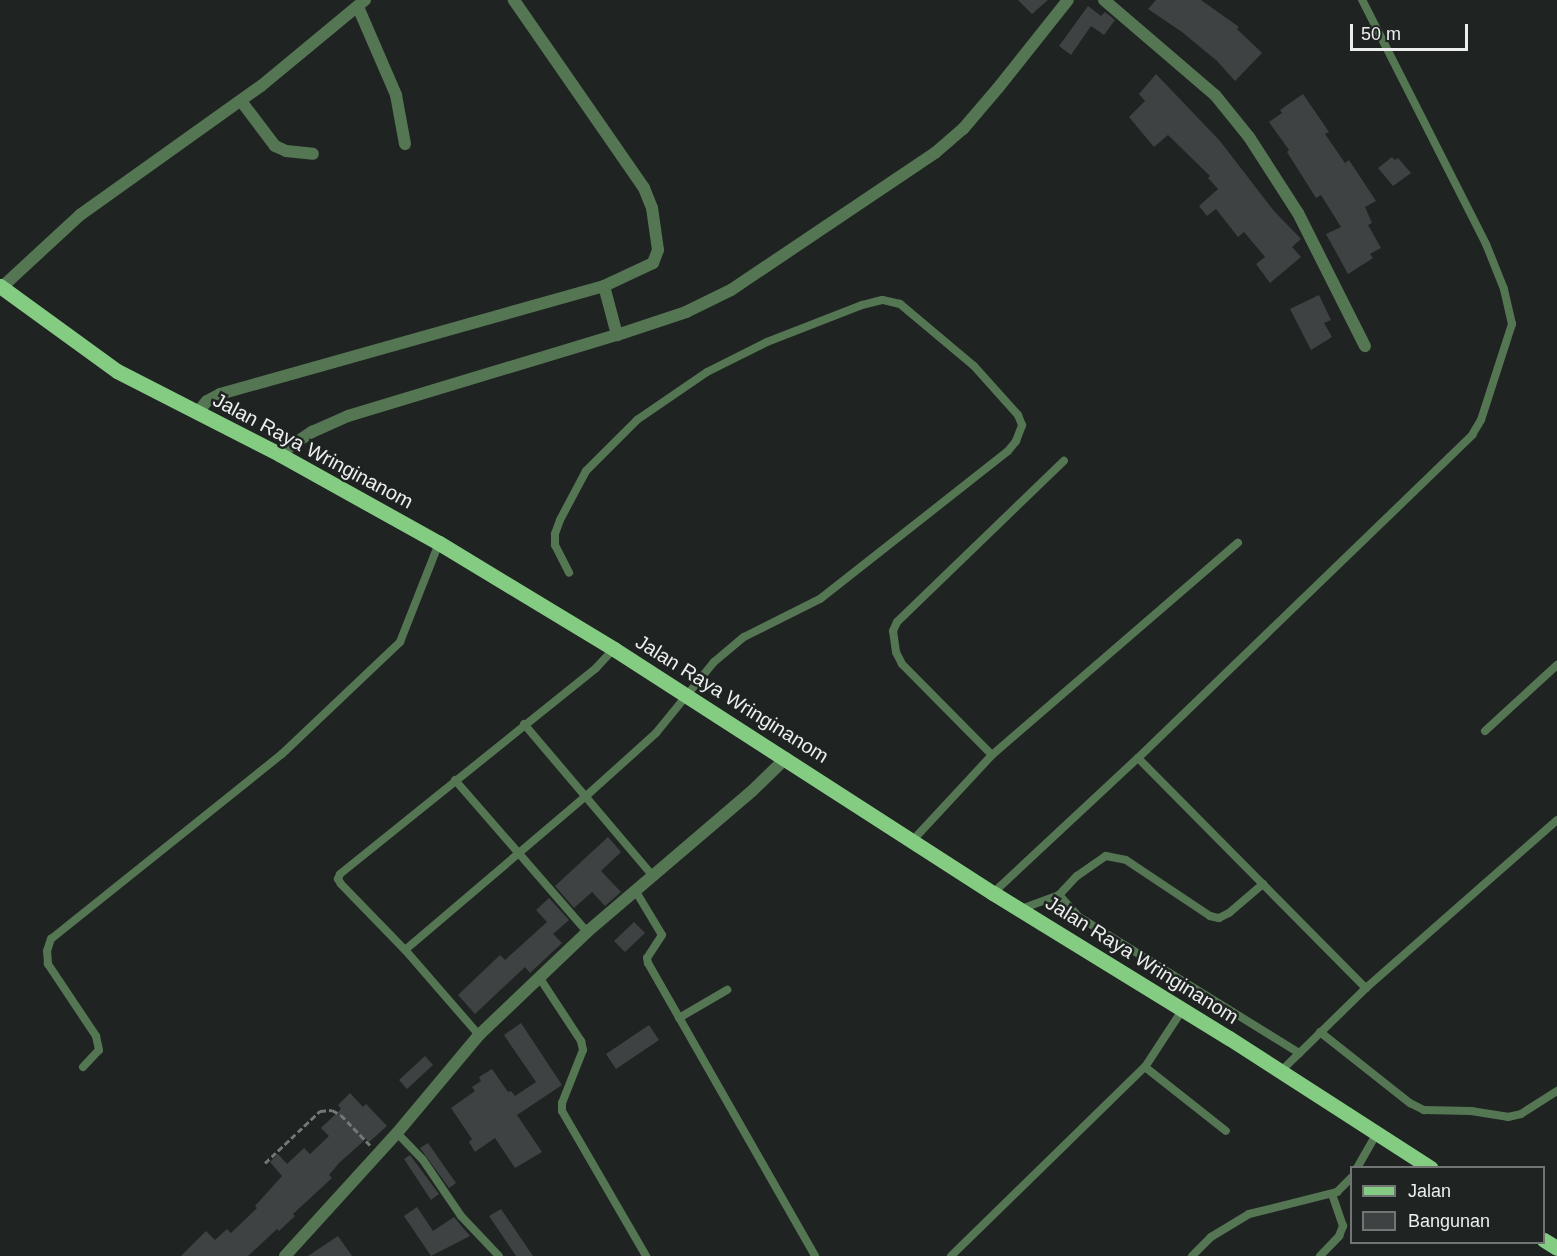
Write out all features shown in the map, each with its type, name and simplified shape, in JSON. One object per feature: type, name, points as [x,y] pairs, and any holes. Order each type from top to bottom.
[{"type":"main road","name":"Jalan Raya Wringinanom","points":[[1,287],[117,371],[279,454],[439,543],[614,649],[993,893],[1183,1009],[1429,1166]]},
{"type":"street","points":[[198,412],[207,401],[220,394],[604,286],[647,267],[657,257],[655,227],[648,197],[514,0]]},
{"type":"street","points":[[279,454],[312,432],[348,416],[687,312],[731,290],[918,167],[963,129],[1012,72],[1068,0]]},
{"type":"street","points":[[1104,0],[1215,95],[1249,137],[1298,213],[1365,346]]},
{"type":"street","points":[[1,287],[80,215],[241,101],[361,4],[396,95],[405,144]]},
{"type":"street","points":[[241,101],[275,146],[286,151],[313,154]]},
{"type":"street","points":[[604,286],[617,335]]},
{"type":"street","points":[[285,1256],[397,1133],[479,1035],[586,933],[753,790],[786,758]]},
{"type":"lane","points":[[993,893],[1138,758],[1472,435],[1481,420],[1508,344],[1512,324],[1510,310],[1486,244],[1362,0]]},
{"type":"lane","points":[[405,950],[585,797],[656,733],[714,662],[744,637],[820,599],[1008,451],[1016,441],[1022,425],[1018,415],[974,366],[900,304],[882,300],[767,342],[707,372],[637,420],[586,471],[555,534],[555,545],[569,573]]},
{"type":"lane","points":[[992,755],[902,664],[896,652],[893,631],[897,622],[1065,461]]},
{"type":"lane","points":[[83,1067],[99,1050],[96,1035],[48,964],[46,951],[51,939],[282,754],[391,650],[405,631],[439,543]]},
{"type":"lane","points":[[913,840],[992,755],[1238,543]]},
{"type":"lane","points":[[479,1035],[405,950],[338,879],[340,874],[596,668],[614,649]]},
{"type":"lane","points":[[1485,731],[1557,665]]},
{"type":"lane","points":[[524,724],[652,875]]},
{"type":"lane","points":[[1138,758],[1365,988]]},
{"type":"lane","points":[[455,780],[586,933]]},
{"type":"lane","points":[[1280,1072],[1365,988],[1557,820]]},
{"type":"lane","points":[[1020,910],[1059,895],[1095,862],[1106,856],[1126,860],[1210,916],[1220,918],[1263,884]]},
{"type":"lane","points":[[635,890],[662,935],[647,958],[648,963],[814,1256]]},
{"type":"lane","points":[[1059,895],[1078,917],[1299,1053]]},
{"type":"lane","points":[[539,977],[581,1041],[583,1050],[562,1103],[562,1111],[646,1256]]},
{"type":"lane","points":[[679,1018],[727,990]]},
{"type":"lane","points":[[951,1256],[1145,1067],[1183,1009]]},
{"type":"lane","points":[[1320,1032],[1410,1103],[1424,1110],[1471,1111],[1508,1117],[1521,1114],[1557,1091]]},
{"type":"lane","points":[[1145,1067],[1226,1131]]},
{"type":"lane","points":[[397,1133],[423,1160],[461,1216],[499,1256]]},
{"type":"lane","points":[[1358,1165],[1377,1133]]},
{"type":"lane","points":[[1192,1256],[1211,1237],[1249,1214],[1332,1194],[1350,1179]]},
{"type":"lane","points":[[1320,1256],[1339,1236],[1343,1226],[1332,1194]]},
{"type":"path","points":[[265,1163],[320,1111],[332,1110],[341,1115],[378,1154]]},
{"type":"building","points":[[1018,0],[1048,0],[1032,14]]},
{"type":"building","points":[[1156,0],[1201,0],[1239,27],[1237,29],[1262,53],[1235,81],[1217,61],[1182,32],[1148,9]]},
{"type":"building","points":[[1088,6],[1101,16],[1105,12],[1115,20],[1104,35],[1091,26],[1071,55],[1059,46]]},
{"type":"building","points":[[1156,74],[1220,141],[1274,211],[1301,239],[1292,247],[1301,257],[1270,283],[1256,264],[1265,257],[1244,232],[1238,237],[1216,209],[1207,216],[1199,206],[1218,189],[1208,178],[1210,176],[1168,135],[1154,147],[1129,117],[1145,101],[1139,94]]},
{"type":"building","points":[[1303,94],[1329,132],[1325,134],[1345,163],[1349,160],[1376,201],[1365,207],[1372,223],[1368,225],[1381,248],[1370,254],[1373,258],[1348,274],[1326,234],[1341,227],[1321,195],[1316,198],[1287,152],[1289,150],[1269,122],[1282,113],[1280,110]]},
{"type":"building","points":[[1392,157],[1395,160],[1398,158],[1411,173],[1393,186],[1378,168]]},
{"type":"building","points":[[1319,295],[1331,320],[1324,323],[1332,337],[1311,350],[1290,309]]},
{"type":"building","points":[[608,837],[621,852],[601,871],[621,892],[605,906],[592,892],[574,908],[555,886]]},
{"type":"building","points":[[549,898],[569,920],[553,934],[562,943],[530,973],[525,967],[475,1014],[458,995],[500,955],[505,960],[547,922],[536,910]]},
{"type":"building","points":[[634,922],[645,933],[625,952],[614,941]]},
{"type":"building","points":[[521,1023],[562,1085],[517,1115],[542,1152],[515,1168],[495,1138],[475,1152],[469,1142],[472,1139],[451,1108],[475,1091],[472,1087],[481,1081],[479,1077],[492,1069],[508,1092],[511,1091],[515,1096],[536,1082],[504,1035]]},
{"type":"building","points":[[649,1025],[659,1040],[616,1069],[606,1054]]},
{"type":"building","points":[[425,1056],[433,1065],[407,1089],[399,1080]]},
{"type":"building","points":[[350,1093],[363,1107],[366,1104],[387,1126],[369,1142],[366,1139],[339,1163],[329,1175],[332,1178],[293,1214],[295,1216],[248,1256],[181,1256],[206,1231],[215,1240],[227,1229],[231,1233],[257,1208],[255,1206],[282,1176],[270,1162],[278,1154],[287,1164],[304,1148],[310,1154],[329,1136],[321,1128],[341,1109],[338,1105]]},
{"type":"building","points":[[428,1143],[456,1183],[449,1188],[420,1148]]},
{"type":"building","points":[[410,1155],[439,1194],[431,1200],[404,1159]]},
{"type":"building","points":[[417,1207],[433,1231],[454,1217],[470,1236],[431,1256],[404,1216]]},
{"type":"building","points":[[501,1209],[533,1256],[516,1256],[489,1216]]},
{"type":"building","points":[[338,1236],[352,1256],[308,1256]]}]
